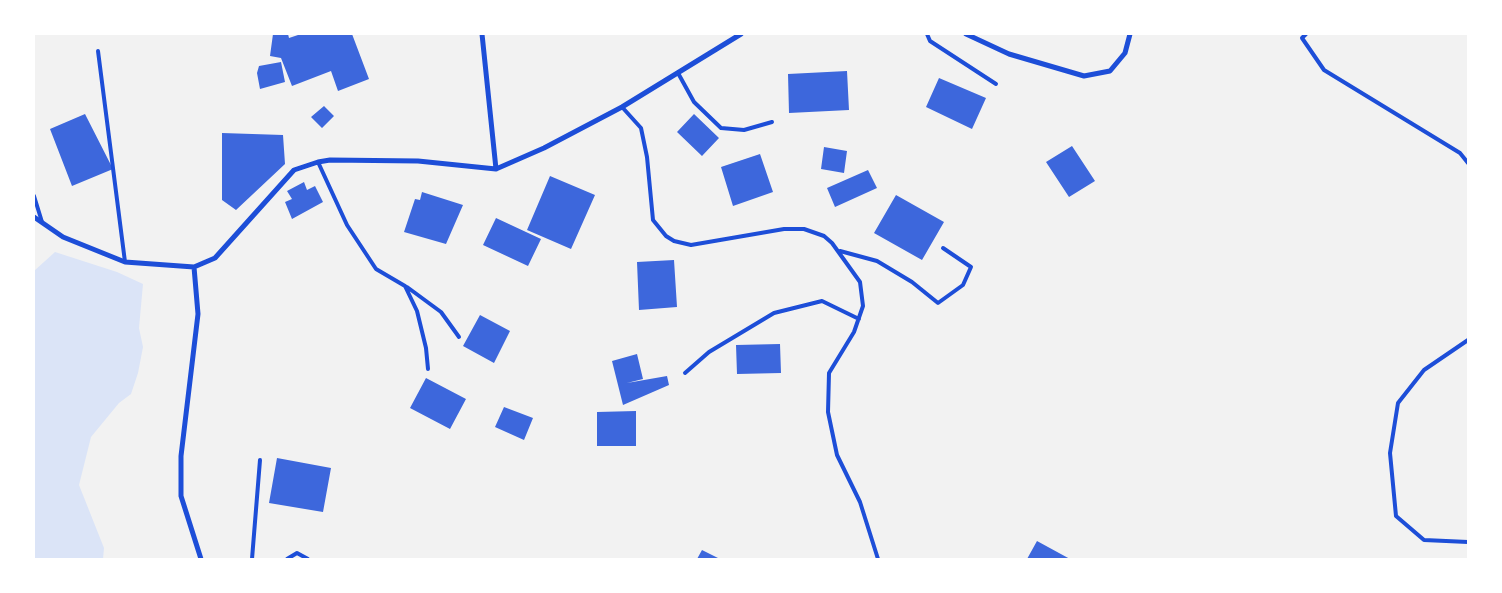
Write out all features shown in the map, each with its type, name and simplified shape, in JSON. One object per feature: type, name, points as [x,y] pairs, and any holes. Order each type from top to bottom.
[{"type":"street","points":[[482,34],[496,169]]},
{"type":"street","points":[[34,217],[62,238],[125,262],[194,267],[214,258],[294,170],[318,162],[418,161],[496,169],[544,148],[622,107],[741,34]]},
{"type":"street","points":[[966,34],[1010,54],[1084,76],[1110,71],[1125,52],[1130,34]]},
{"type":"street","points":[[194,267],[198,314],[181,456],[181,496],[201,559]]},
{"type":"lane","points":[[927,34],[930,41],[996,84]]},
{"type":"lane","points":[[1306,34],[1302,38],[1324,70],[1460,153],[1468,163]]},
{"type":"lane","points":[[98,51],[125,262]]},
{"type":"lane","points":[[678,73],[694,102],[721,128],[744,130],[772,122]]},
{"type":"lane","points":[[622,107],[640,128],[647,157],[653,220],[666,236],[674,241],[690,245],[794,228],[814,232],[824,236],[840,251],[860,282],[863,306],[843,354],[829,373],[828,412],[837,455],[860,502],[878,559]]},
{"type":"lane","points":[[318,162],[347,225],[376,268],[406,286],[441,312],[459,337]]},
{"type":"lane","points":[[34,196],[42,223]]},
{"type":"lane","points":[[840,251],[877,261],[912,282],[938,303],[963,286],[971,267],[943,248]]},
{"type":"lane","points":[[406,286],[417,311],[426,348],[428,369]]},
{"type":"lane","points":[[685,373],[710,352],[774,313],[822,301],[859,319]]},
{"type":"lane","points":[[1468,340],[1424,370],[1398,404],[1390,453],[1396,516],[1424,540],[1468,542]]},
{"type":"lane","points":[[252,559],[260,460]]},
{"type":"lane","points":[[287,559],[297,553],[308,559]]},
{"type":"shaded area","points":[[55,252],[117,272],[143,284],[139,328],[143,347],[138,373],[131,394],[119,403],[91,437],[79,485],[104,548],[103,559],[34,559],[34,271]]},
{"type":"building","points":[[273,34],[288,34],[289,38],[301,34],[352,34],[369,79],[338,91],[331,71],[292,86],[281,58],[270,56]]},
{"type":"building","points":[[281,62],[285,82],[260,89],[257,73],[259,66]]},
{"type":"building","points":[[847,71],[849,110],[789,113],[788,74]]},
{"type":"building","points":[[939,78],[986,98],[972,129],[926,107]]},
{"type":"building","points":[[324,106],[334,116],[322,128],[311,117]]},
{"type":"building","points":[[85,114],[113,169],[72,186],[50,129]]},
{"type":"building","points":[[694,114],[719,138],[702,156],[677,132]]},
{"type":"building","points":[[222,133],[283,135],[285,164],[236,210],[222,200]]},
{"type":"building","points":[[1072,146],[1095,181],[1069,197],[1046,162]]},
{"type":"building","points":[[824,147],[847,151],[844,173],[821,169]]},
{"type":"building","points":[[760,154],[773,192],[733,206],[721,167]]},
{"type":"building","points":[[868,170],[877,188],[835,207],[827,188]]},
{"type":"building","points":[[550,176],[595,195],[571,249],[527,230]]},
{"type":"building","points":[[304,182],[307,190],[315,186],[323,202],[292,219],[285,202],[292,199],[287,191]]},
{"type":"building","points":[[422,192],[463,205],[446,244],[404,232],[415,199],[420,200]]},
{"type":"building","points":[[896,195],[944,222],[922,260],[874,233]]},
{"type":"building","points":[[496,218],[541,239],[528,266],[483,245]]},
{"type":"building","points":[[674,260],[677,307],[639,310],[637,262]]},
{"type":"building","points":[[480,315],[510,331],[494,363],[463,346]]},
{"type":"building","points":[[780,344],[781,373],[737,374],[736,345]]},
{"type":"building","points":[[637,354],[643,379],[627,383],[667,376],[669,385],[623,405],[612,361]]},
{"type":"building","points":[[426,378],[466,399],[450,429],[410,408]]},
{"type":"building","points":[[504,407],[533,418],[524,440],[495,427]]},
{"type":"building","points":[[636,411],[636,446],[597,446],[597,412]]},
{"type":"building","points":[[277,458],[331,468],[323,512],[269,503]]},
{"type":"building","points":[[1037,541],[1070,559],[1027,559]]},
{"type":"building","points":[[702,550],[720,559],[697,559]]}]
